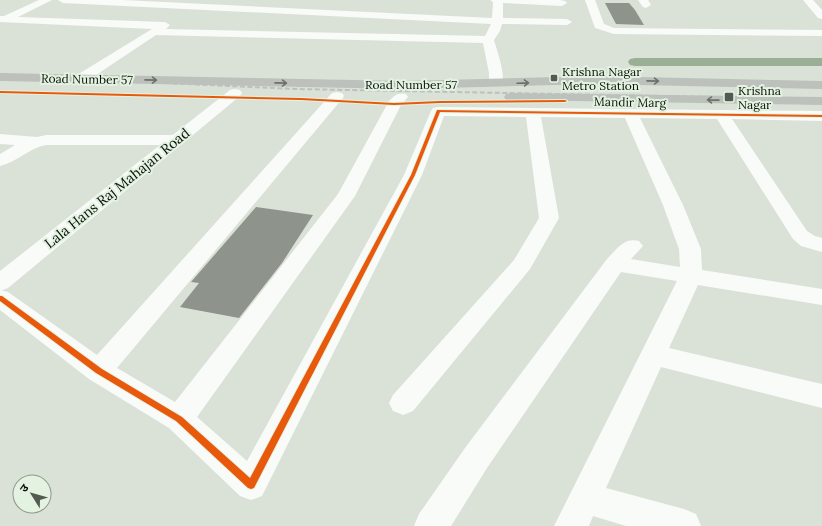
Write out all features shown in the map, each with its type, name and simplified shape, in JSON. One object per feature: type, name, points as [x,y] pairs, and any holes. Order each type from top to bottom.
[{"type":"main road","name":"Road Number 57","points":[[0,77],[403,85],[496,78],[822,85]]},
{"type":"main road","name":"Road Number 57","points":[[0,88],[198,94],[234,93],[401,97],[440,96],[822,101]]},
{"type":"street","points":[[1,19],[47,0]]},
{"type":"street","points":[[63,0],[141,2],[238,9],[498,21],[567,22]]},
{"type":"street","points":[[82,78],[201,0]]},
{"type":"street","points":[[207,33],[248,0]]},
{"type":"street","points":[[494,0],[562,3]]},
{"type":"street","points":[[496,78],[489,39],[498,21],[498,0]]},
{"type":"street","points":[[590,0],[599,26],[609,30],[633,32],[822,33]]},
{"type":"street","points":[[808,0],[822,16]]},
{"type":"street","points":[[103,23],[141,2]]},
{"type":"street","points":[[1,19],[103,23],[154,32],[489,39],[508,36]]},
{"type":"street","name":"Lala Hans Raj Mahajan Road","points":[[0,283],[234,93]]},
{"type":"street","points":[[99,371],[337,96]]},
{"type":"street","points":[[0,298],[99,371],[179,419],[346,196],[393,109],[394,104],[401,97]]},
{"type":"street","name":"Mandir Marg","points":[[179,419],[251,485],[413,175],[438,112],[630,113],[820,117]]},
{"type":"street","points":[[403,402],[522,264],[549,218],[533,112]]},
{"type":"street","points":[[630,113],[672,205],[690,249],[691,276],[578,512],[684,526]]},
{"type":"street","points":[[722,115],[800,235],[808,241],[822,246]]},
{"type":"street","points":[[0,139],[35,141],[176,140]]},
{"type":"street","points":[[0,161],[35,141]]},
{"type":"street","points":[[431,526],[476,458],[623,255],[691,276],[822,297]]},
{"type":"street","points":[[654,355],[822,396]]},
{"type":"building","points":[[605,3],[629,3],[644,25],[616,24]]},
{"type":"building","points":[[256,207],[313,215],[282,263],[239,318],[180,307],[199,283],[191,282]]},
{"type":"waterway","points":[[635,62],[822,62]]},
{"type":"railway","points":[[0,79],[96,80],[296,89],[822,99]]},
{"type":"cycle path","points":[[0,92],[301,99],[394,104],[565,101]]},
{"type":"cycle path","points":[[0,298],[99,371],[179,419],[251,485],[413,175],[438,111],[822,116]]},
{"type":"place","name":"Krishna Nagar Metro Station","points":[[554,78]]},
{"type":"place","name":"Krishna Nagar","points":[[729,97]]}]
